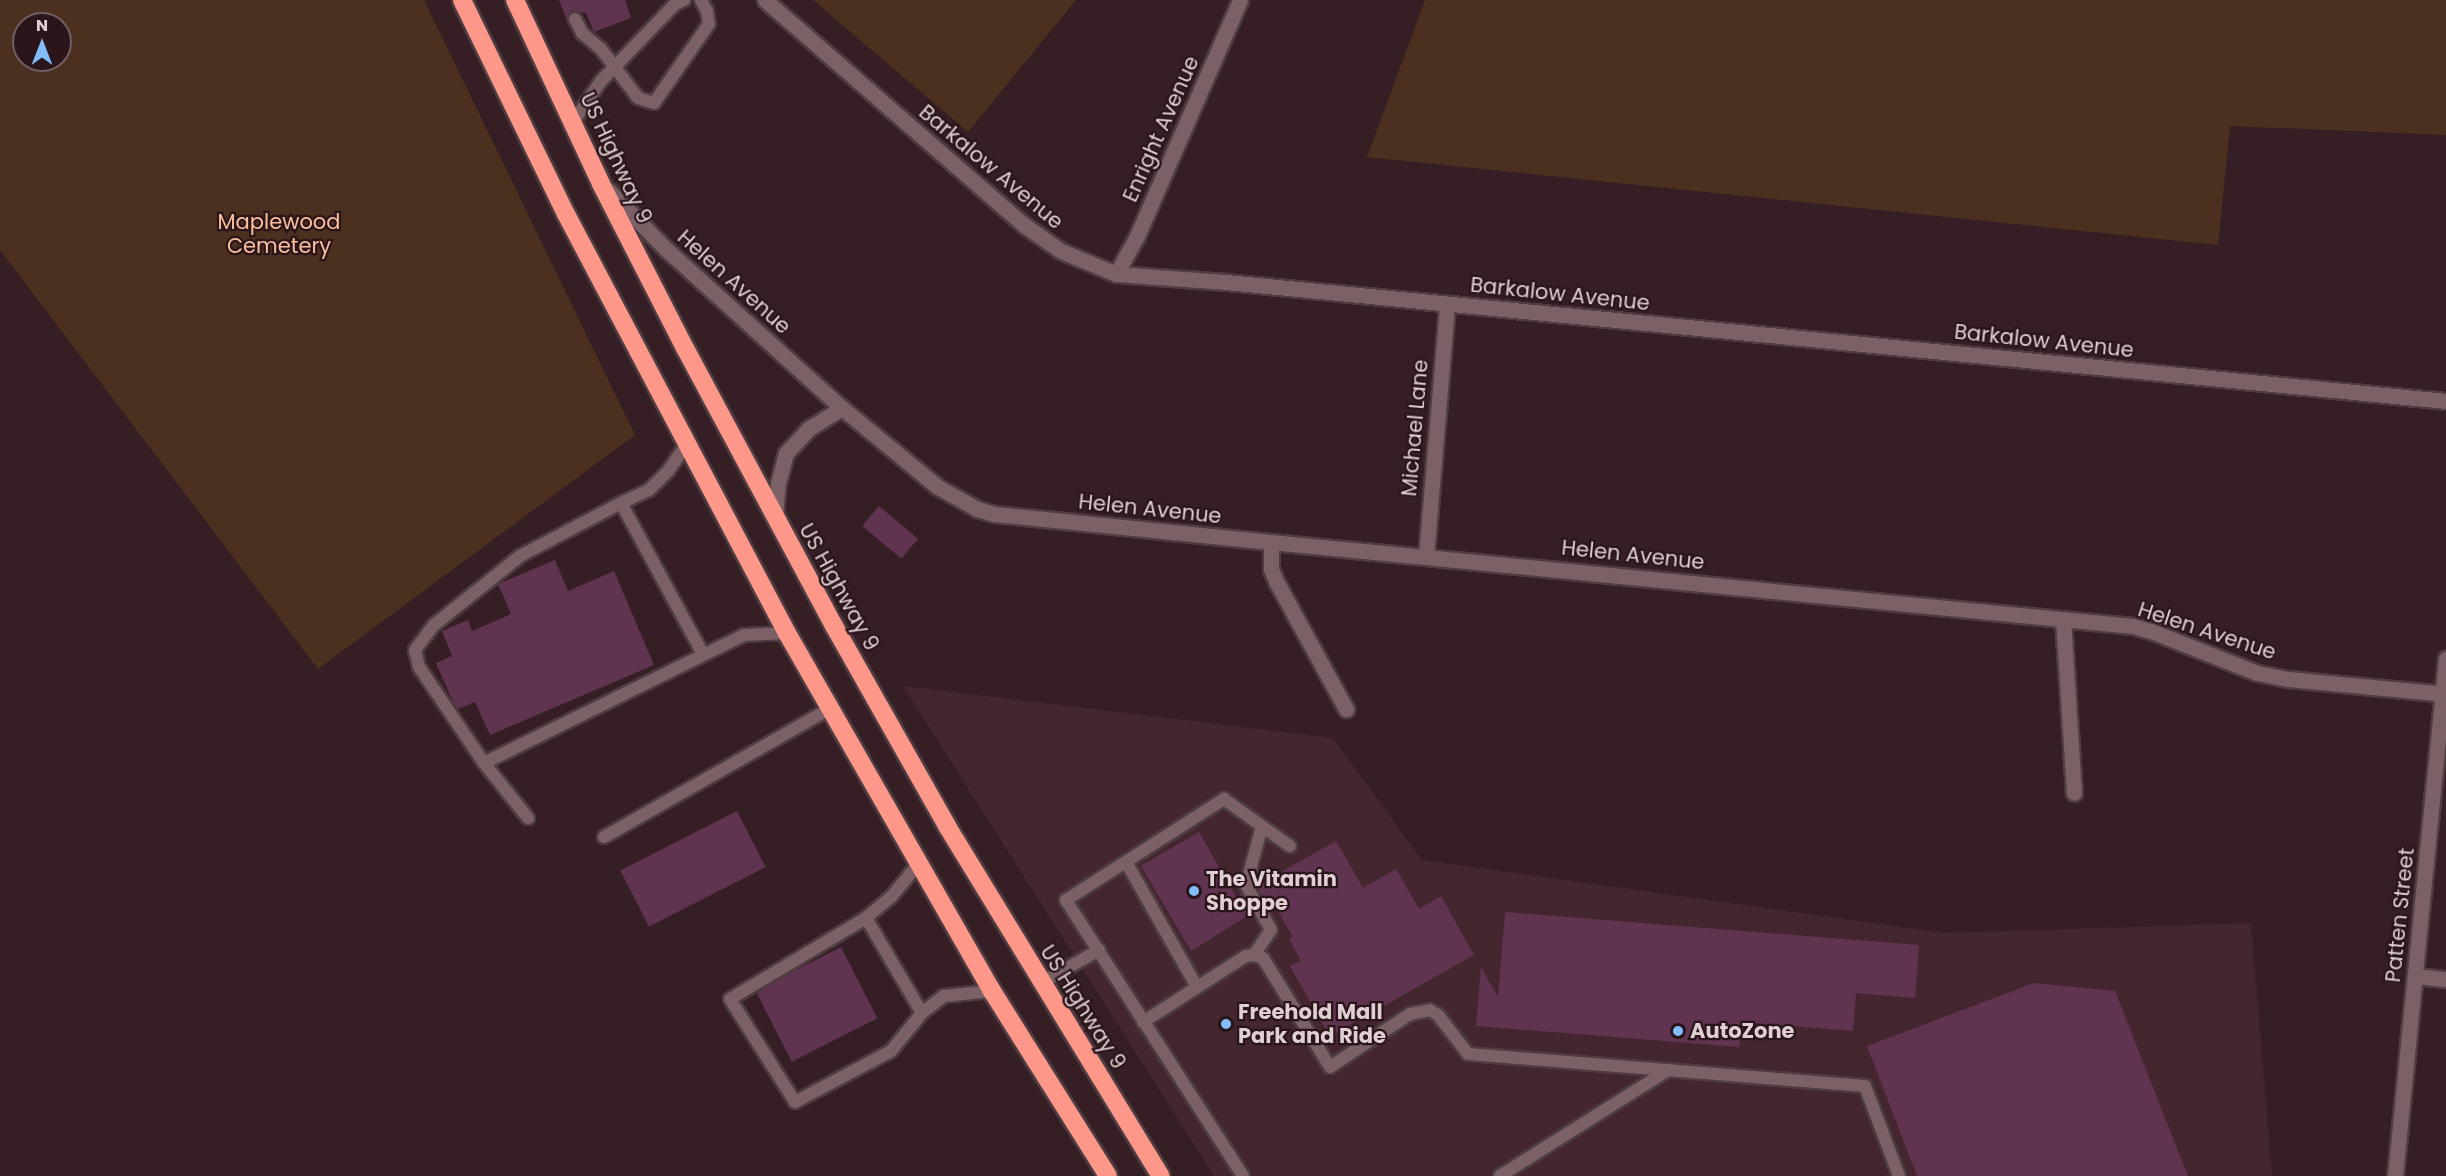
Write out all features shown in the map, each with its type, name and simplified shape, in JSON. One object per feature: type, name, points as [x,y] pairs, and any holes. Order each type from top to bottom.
[{"type":"highway","name":"US Highway 9","points":[[515,0],[574,121],[601,184],[775,516],[947,826],[1161,1176]]},
{"type":"highway","points":[[462,2],[566,214],[787,633],[992,991],[1108,1176]]},
{"type":"street","name":"Barkalow Avenue","points":[[765,0],[1024,225],[1061,251],[1116,274],[2446,401]]},
{"type":"street","name":"Enright Avenue","points":[[1116,274],[1137,236],[1240,0]]},
{"type":"street","name":"Helen Avenue","points":[[601,184],[668,251],[842,408],[938,487],[976,509],[995,513],[1271,542],[2133,626],[2257,673],[2288,679],[2445,693]]},
{"type":"street","name":"Michael Lane","points":[[1426,556],[1447,304]]},
{"type":"street","points":[[775,516],[778,483],[786,453],[808,429],[842,408]]},
{"type":"street","points":[[1271,542],[1271,569],[1277,584],[1346,709]]},
{"type":"street","points":[[2063,619],[2074,793]]},
{"type":"street","name":"Patten Street","points":[[2395,1176],[2445,693],[2446,659]]},
{"type":"street","points":[[2415,976],[2446,979]]},
{"type":"lane","points":[[574,121],[602,81],[675,4],[684,0]]},
{"type":"lane","points":[[575,19],[582,33],[602,49],[638,98],[654,103],[709,24],[707,11],[701,0]]},
{"type":"lane","points":[[528,818],[484,763],[423,674],[416,657],[418,644],[434,625],[520,556],[649,490],[668,471],[686,445]]},
{"type":"lane","points":[[621,503],[703,654]]},
{"type":"lane","points":[[484,763],[744,635],[787,633]]},
{"type":"lane","points":[[604,837],[829,708]]},
{"type":"lane","points":[[1243,1176],[1066,900],[1224,799],[1290,846]]},
{"type":"lane","points":[[1254,955],[1271,930],[1246,885],[1262,826]]},
{"type":"lane","points":[[1126,862],[1197,987]]},
{"type":"lane","points":[[919,863],[892,896],[866,918],[730,999],[795,1102],[891,1051],[922,1013],[944,996],[992,991]]},
{"type":"lane","points":[[866,918],[922,1013]]},
{"type":"lane","points":[[1041,983],[1099,950]]},
{"type":"lane","points":[[1143,1022],[1246,956],[1254,955],[1263,958],[1330,1066],[1410,1014],[1430,1010],[1438,1015],[1468,1054],[1865,1086],[1899,1176]]},
{"type":"lane","points":[[1500,1176],[1668,1070]]},
{"type":"shaded area","points":[[903,686],[1333,738],[1422,860],[1944,933],[2251,923],[2272,1176],[1214,1176]]},
{"type":"green space","name":"Maplewood Cemetery","points":[[0,0],[424,0],[635,435],[318,669],[0,250]]},
{"type":"green space","points":[[813,0],[1076,0],[968,132]]},
{"type":"green space","points":[[1425,0],[2446,0],[2446,135],[2230,126],[2218,245],[1367,157]]},
{"type":"building","points":[[559,0],[625,0],[631,18],[594,32],[586,13],[572,11],[567,21]]},
{"type":"building","points":[[879,506],[918,539],[901,559],[862,526]]},
{"type":"building","points":[[555,560],[568,591],[614,571],[654,665],[490,735],[475,702],[458,709],[454,704],[436,663],[452,656],[442,631],[468,620],[472,631],[511,614],[498,584]]},
{"type":"building","points":[[737,811],[766,867],[649,927],[620,870]]},
{"type":"building","name":"The Vitamin Shoppe","points":[[1199,832],[1236,897],[1241,894],[1252,913],[1191,951],[1141,866]]},
{"type":"building","points":[[1336,841],[1363,888],[1396,869],[1419,909],[1441,896],[1474,955],[1330,1036],[1290,966],[1301,961],[1289,939],[1293,937],[1272,901],[1266,904],[1256,886]]},
{"type":"building","points":[[1505,912],[1919,945],[1915,998],[1856,993],[1853,1031],[1741,1022],[1739,1047],[1476,1026],[1481,967],[1498,997]]},
{"type":"building","points":[[841,947],[877,1018],[792,1062],[755,991]]},
{"type":"building","points":[[2034,983],[2115,991],[2188,1176],[1917,1176],[1867,1046]]},
{"type":"place","name":"The Vitamin Shoppe","points":[[1194,891]]},
{"type":"place","name":"Freehold Mall Park and Ride","points":[[1226,1024]]},
{"type":"place","name":"AutoZone","points":[[1678,1031]]}]
